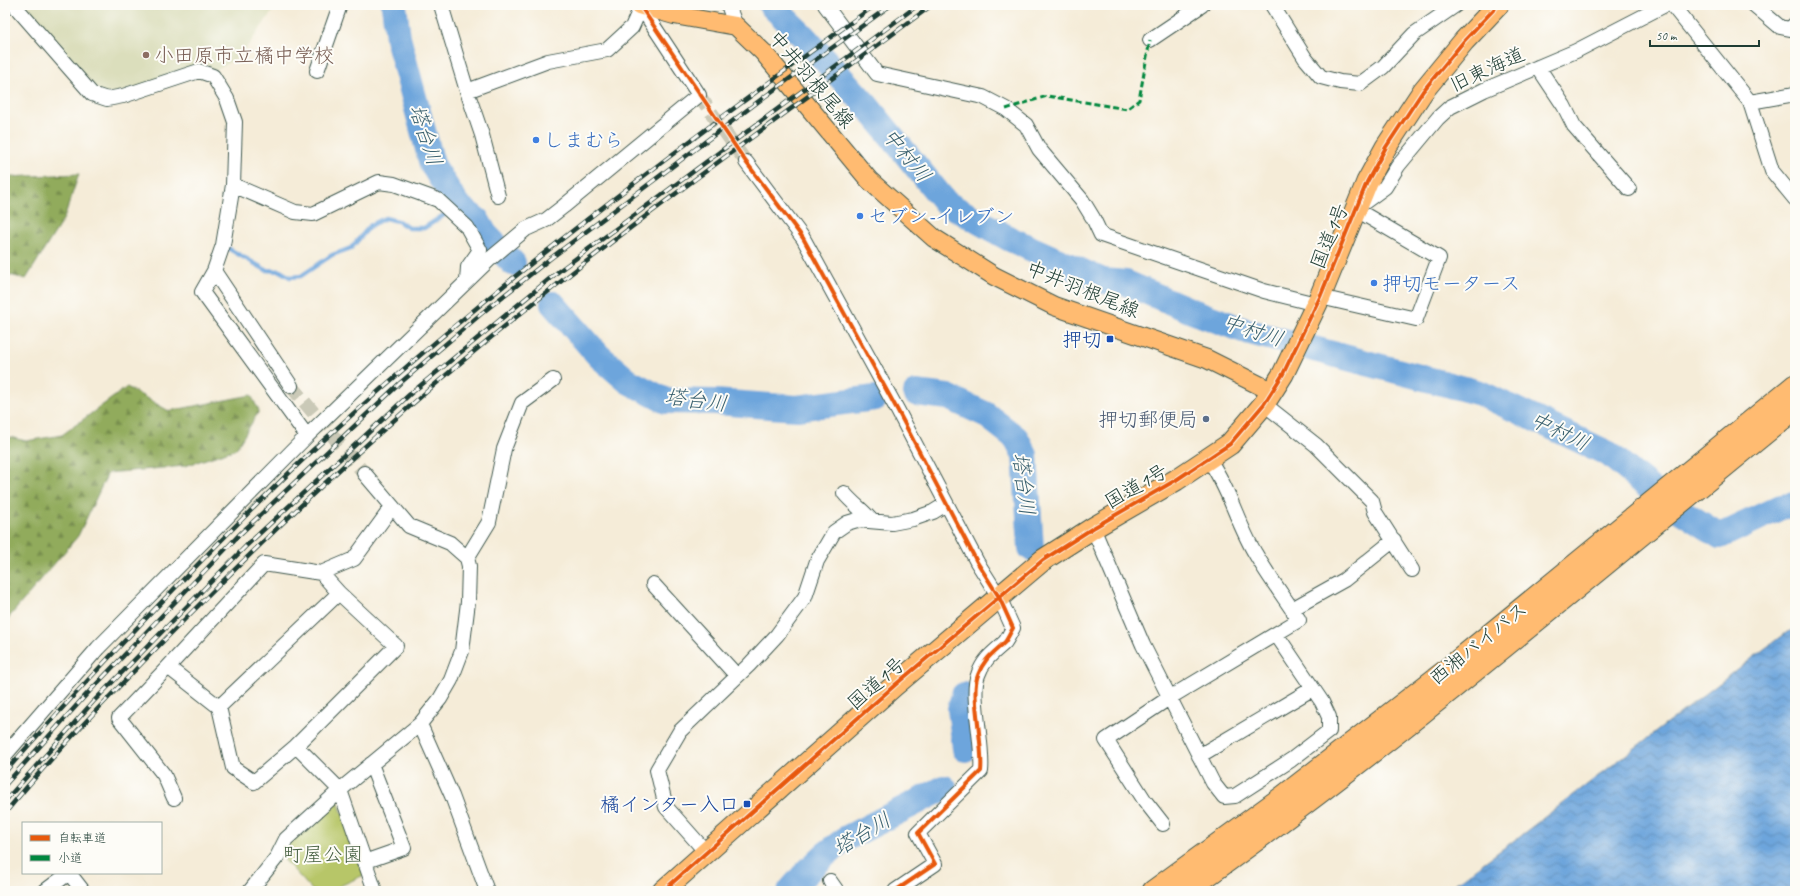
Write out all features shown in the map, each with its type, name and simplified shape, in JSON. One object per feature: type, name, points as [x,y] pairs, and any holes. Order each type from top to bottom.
[{"type":"highway","name":"国道1号","points":[[669,889],[706,852],[895,685],[1043,560],[1093,528],[1209,460],[1230,444],[1268,397],[1283,374],[1318,301],[1367,182],[1386,147],[1423,91],[1464,41],[1498,5]]},
{"type":"highway","name":"西湘バイパス","points":[[1186,891],[1298,808],[1471,675],[1538,607],[1795,385]]},
{"type":"highway","name":"西湘バイパス","points":[[1153,891],[1282,797],[1402,705],[1538,607],[1795,409]]},
{"type":"highway","points":[[1139,891],[1246,823]]},
{"type":"main road","points":[[640,6],[674,15],[736,26]]},
{"type":"main road","name":"中井羽根尾線","points":[[736,26],[762,52],[869,180],[934,238],[994,276],[1054,306],[1207,359],[1268,397]]},
{"type":"street","points":[[14,5],[92,94],[107,99],[122,96],[199,71],[213,76],[227,99],[235,122],[234,184],[223,245],[214,271],[202,292],[307,436]]},
{"type":"street","points":[[317,71],[340,5]]},
{"type":"street","points":[[442,5],[467,91],[482,135],[498,196]]},
{"type":"street","points":[[728,5],[736,26]]},
{"type":"street","points":[[1150,40],[1202,5]]},
{"type":"street","points":[[1272,5],[1305,58],[1321,77],[1340,82],[1360,84],[1383,67],[1414,34],[1456,5]]},
{"type":"street","name":"旧東海道","points":[[1355,209],[1385,187],[1398,166],[1438,118],[1450,107],[1576,51],[1665,5]]},
{"type":"street","points":[[1672,5],[1750,102],[1772,171],[1795,199]]},
{"type":"street","points":[[1754,5],[1780,27],[1790,30],[1795,24]]},
{"type":"street","points":[[467,91],[548,61],[607,50],[632,27],[640,6]]},
{"type":"street","points":[[5,755],[98,648],[307,436],[490,259],[526,229],[546,220],[564,206],[699,96],[640,6]]},
{"type":"street","points":[[828,6],[877,74],[984,96],[1006,109],[1026,125],[1039,149],[1082,200],[1101,235],[1264,291],[1416,319],[1439,258],[1355,209]]},
{"type":"street","points":[[1538,67],[1564,106],[1574,126],[1629,189]]},
{"type":"street","points":[[1750,102],[1795,94]]},
{"type":"street","points":[[746,162],[804,238],[898,411],[977,562],[999,597],[1010,618],[1013,628],[1006,641],[988,656],[977,676],[975,693],[982,757],[982,771],[918,833],[935,864],[895,891]]},
{"type":"street","points":[[234,184],[295,212],[313,214],[379,182],[394,184],[438,200],[467,227],[480,250],[468,267],[467,281]]},
{"type":"street","points":[[214,271],[291,386]]},
{"type":"street","points":[[468,558],[489,522],[504,449],[522,402],[553,380]]},
{"type":"street","points":[[1268,397],[1372,501],[1375,512],[1412,570]]},
{"type":"street","points":[[1163,824],[1145,801],[1106,740],[1169,698],[1299,620],[1254,553],[1240,525],[1220,475],[1209,460]]},
{"type":"street","points":[[254,889],[277,857],[286,839],[340,790],[420,724],[440,699],[451,680],[462,650],[468,602],[470,566],[468,558],[450,543],[409,526],[364,473]]},
{"type":"street","points":[[844,493],[854,505],[866,513],[872,521]]},
{"type":"street","points":[[706,852],[666,807],[657,770],[680,731],[777,635],[805,597],[817,561],[834,532],[852,522],[872,521],[892,523],[913,520],[933,512],[946,504]]},
{"type":"street","points":[[174,798],[164,774],[119,718],[264,564],[320,573],[354,559],[392,507]]},
{"type":"street","points":[[1093,528],[1143,646],[1213,783],[1224,797],[1235,796],[1291,760],[1329,731],[1329,717],[1276,634]]},
{"type":"street","points":[[1292,609],[1344,580],[1394,540]]},
{"type":"street","points":[[168,667],[219,708],[233,768],[254,782],[296,746],[396,646],[339,593],[320,573]]},
{"type":"street","points":[[654,584],[737,676]]},
{"type":"street","points":[[219,708],[339,593]]},
{"type":"street","points":[[1199,756],[1312,689]]},
{"type":"street","points":[[420,724],[452,796],[487,891]]},
{"type":"street","points":[[296,746],[340,790],[375,891]]},
{"type":"street","points":[[364,862],[404,848],[371,764]]},
{"type":"street","points":[[45,891],[68,874]]},
{"type":"street","points":[[70,874],[83,891]]},
{"type":"shaded area","name":"小田原市立橘中学校","points":[[17,5],[277,5],[245,50],[234,60],[209,73],[101,96]]},
{"type":"green space","points":[[79,174],[64,218],[26,279],[5,274],[5,177]]},
{"type":"green space","points":[[127,387],[169,411],[251,395],[259,411],[236,449],[185,466],[108,473],[78,536],[5,622],[5,436],[26,441],[62,435]]},
{"type":"green space","name":"町屋公園","points":[[337,798],[364,875],[342,885],[333,891],[313,891],[282,857],[284,846]]},
{"type":"water","points":[[1795,628],[1795,891],[1445,891],[1512,842],[1780,637]]},
{"type":"waterway","name":"塔台川","points":[[394,5],[398,38],[432,164],[458,206],[477,220],[485,234],[513,263]]},
{"type":"waterway","name":"中村川","points":[[771,5],[803,36],[866,105],[946,203],[1010,239],[1103,281],[1126,283],[1192,311],[1246,331],[1480,393],[1609,454],[1664,500],[1720,536],[1781,507],[1795,505]]},
{"type":"waterway","points":[[224,246],[266,270],[280,271],[290,277],[301,276],[332,255],[351,248],[371,225],[385,218],[398,221],[409,228],[424,228],[458,206]]},
{"type":"waterway","name":"塔台川","points":[[553,304],[599,356],[628,381],[666,401],[715,402],[797,408],[875,398]]},
{"type":"waterway","name":"塔台川","points":[[916,393],[948,397],[985,414],[1016,438],[1025,455],[1031,548]]},
{"type":"waterway","name":"塔台川","points":[[964,695],[960,709],[965,749]]},
{"type":"waterway","name":"塔台川","points":[[790,891],[826,854],[847,838],[944,788]]},
{"type":"tunnel","points":[[699,95],[746,162]]},
{"type":"tunnel","points":[[291,386],[364,473]]},
{"type":"railway","points":[[5,772],[103,664],[217,545],[312,451],[379,391],[516,275],[658,165],[875,5]]},
{"type":"railway","points":[[5,785],[86,695],[239,535],[399,384],[482,313],[551,258],[767,95],[891,5]]},
{"type":"railway","points":[[5,801],[93,702],[247,545],[409,395],[559,271],[918,5]]},
{"type":"railway","points":[[5,813],[71,738],[186,618],[313,494],[400,415],[489,339],[633,226],[932,5]]},
{"type":"marked path","points":[[1006,109],[1047,96],[1127,109],[1139,100],[1150,40]]},
{"type":"cycle path","points":[[663,891],[895,685],[1043,560],[1093,528],[1176,480],[1230,444],[1264,404],[1283,374],[1320,297],[1367,182],[1386,147],[1423,91],[1464,41],[1498,5]]},
{"type":"cycle path","points":[[641,7],[746,162],[803,238],[898,411],[977,562],[999,597],[1013,628],[1005,642],[983,664],[978,675],[976,684],[976,707],[981,748],[981,771],[918,833],[935,864],[895,891]]},
{"type":"place","name":"小田原市立橘中学校","points":[[146,55]]},
{"type":"place","name":"しまむら","points":[[536,140]]},
{"type":"place","name":"セブン-イレブン","points":[[860,216]]},
{"type":"place","name":"押切モータース","points":[[1374,283]]},
{"type":"place","name":"押切","points":[[1110,339]]},
{"type":"place","name":"押切郵便局","points":[[1206,419]]},
{"type":"place","name":"橘インター入口","points":[[747,804]]}]
